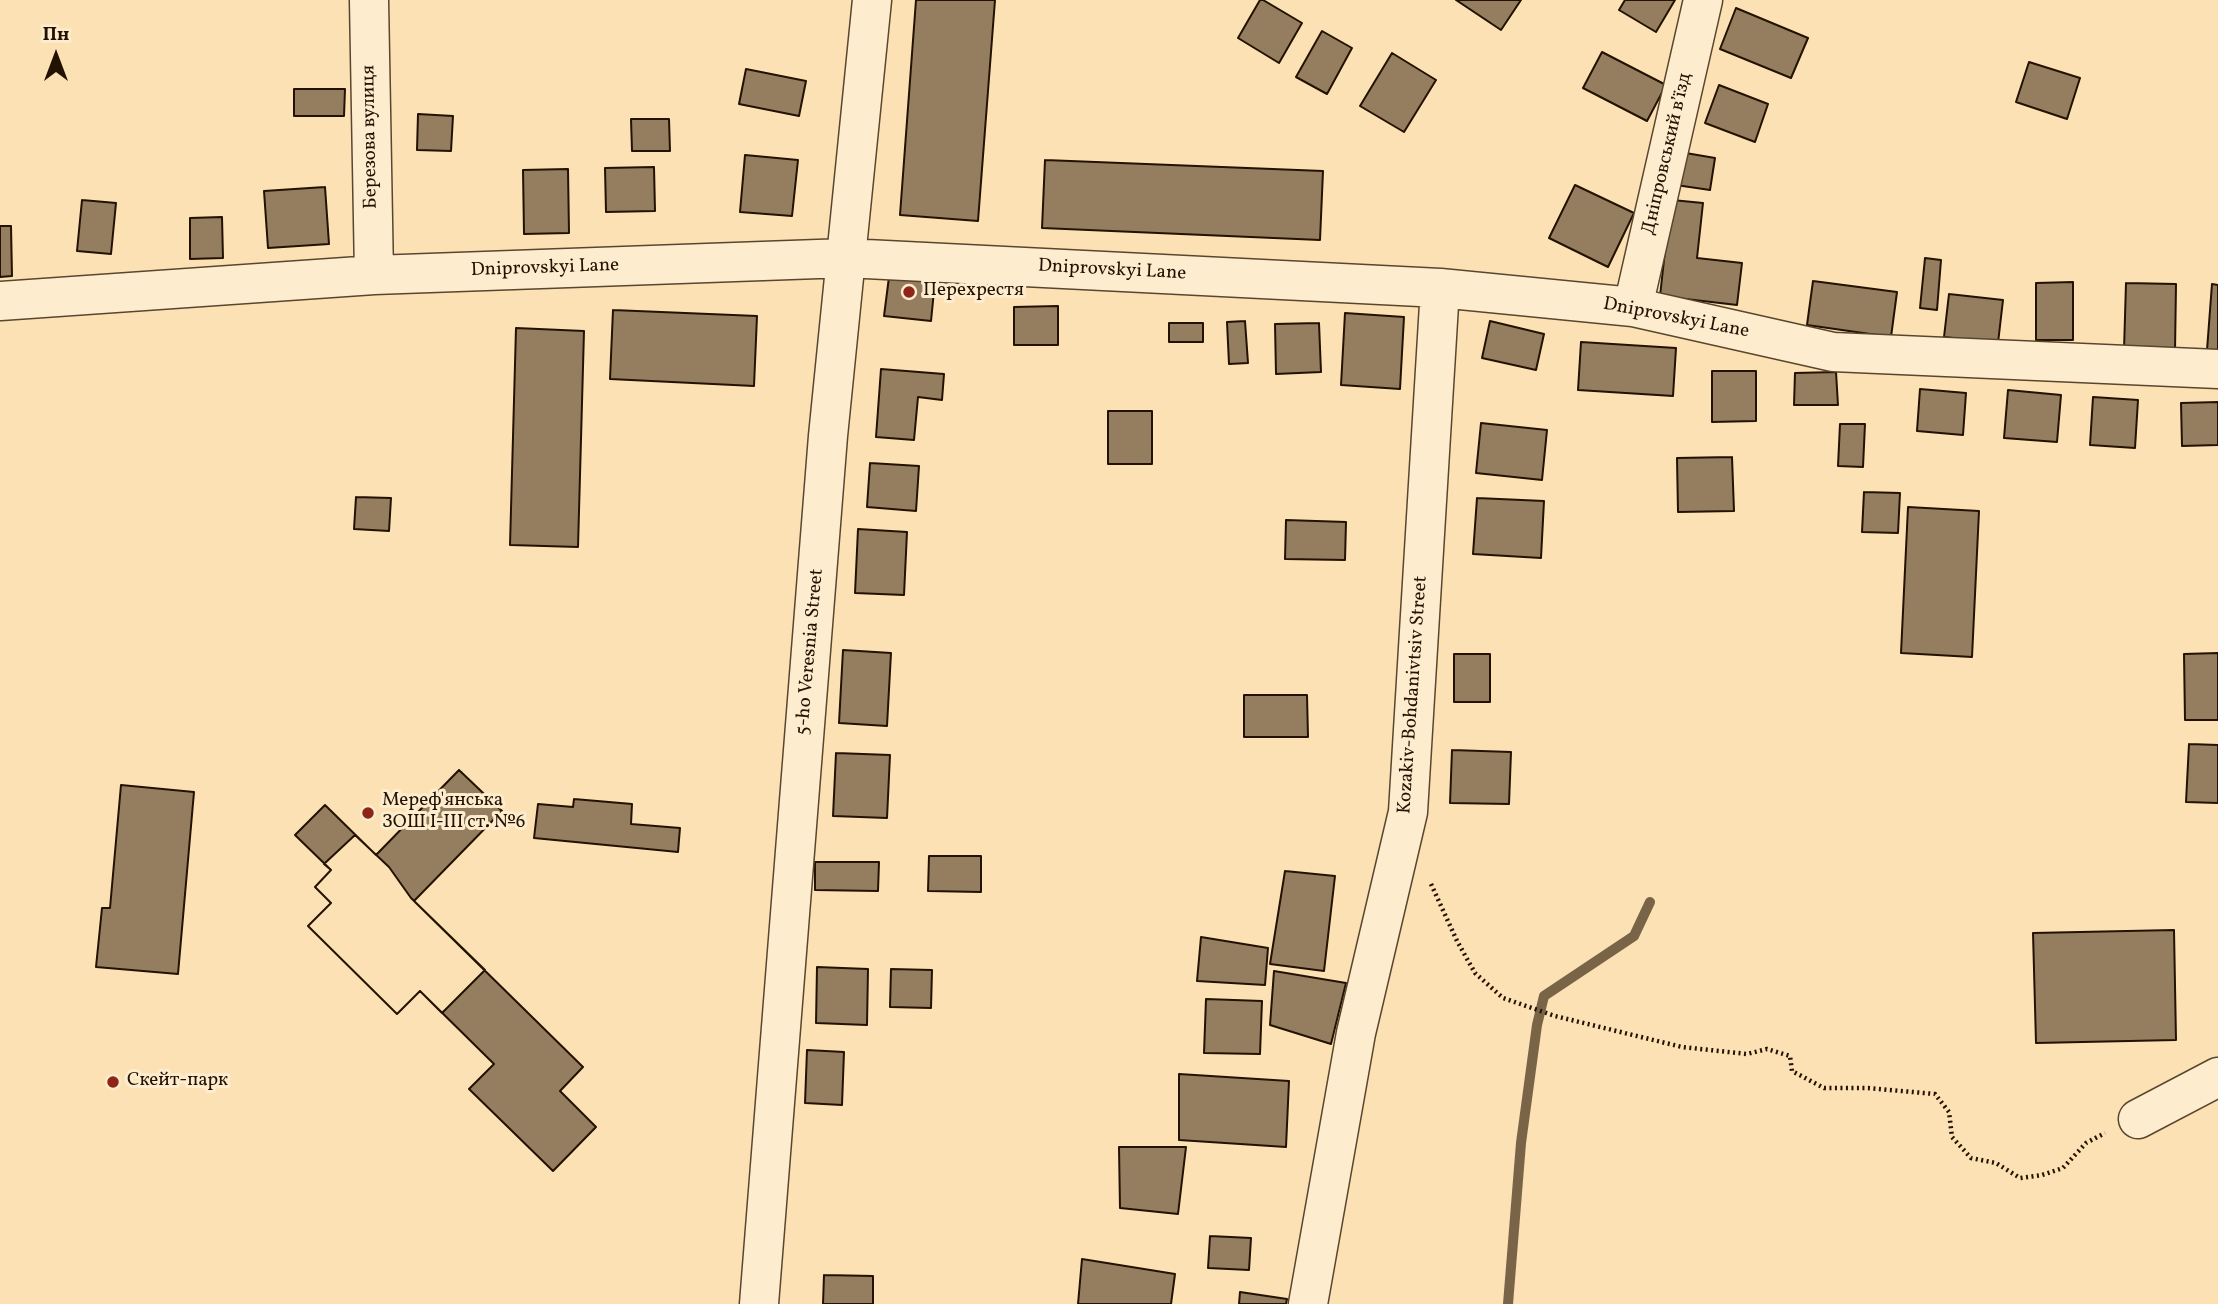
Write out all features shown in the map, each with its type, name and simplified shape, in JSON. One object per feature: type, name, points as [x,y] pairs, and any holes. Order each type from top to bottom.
[{"type":"street","name":"Березова вулиця","points":[[369,0],[374,275]]},
{"type":"street","name":"5-ho Veresnia Street","points":[[759,1304],[828,436],[872,0]]},
{"type":"street","name":"Дніпровський в’їзд","points":[[1633,307],[1703,0]]},
{"type":"street","name":"Dniprovskyi Lane","points":[[0,301],[374,275],[846,258],[1440,288],[1633,307],[1833,352],[2218,369]]},
{"type":"street","name":"Kozakiv-Bohdanivtsiv Street","points":[[1308,1304],[1356,1033],[1408,812],[1440,288]]},
{"type":"street","points":[[2138,1119],[2218,1077]]},
{"type":"path","points":[[1429,880],[1475,973],[1503,998],[1555,1016],[1682,1047],[1747,1054],[1767,1049],[1790,1056],[1792,1071],[1824,1088],[1868,1088],[1935,1094],[1949,1112],[1952,1137],[1970,1158],[1996,1163],[2020,1178],[2063,1168],[2086,1143],[2138,1119]]},
{"type":"building","points":[[916,0],[995,0],[978,221],[900,215]]},
{"type":"building","points":[[1260,0],[1302,23],[1279,63],[1238,38]]},
{"type":"building","points":[[1456,0],[1521,0],[1501,30]]},
{"type":"building","points":[[1625,0],[1675,0],[1656,32],[1619,10]]},
{"type":"building","points":[[1736,8],[1808,38],[1791,78],[1720,49]]},
{"type":"building","points":[[1322,31],[1352,48],[1327,94],[1296,77]]},
{"type":"building","points":[[1602,52],[1666,85],[1647,121],[1583,88]]},
{"type":"building","points":[[1392,53],[1436,80],[1404,132],[1360,106]]},
{"type":"building","points":[[2029,62],[2080,78],[2067,119],[2016,102]]},
{"type":"building","points":[[746,69],[806,81],[799,116],[739,104]]},
{"type":"building","points":[[1719,85],[1768,104],[1755,142],[1705,123]]},
{"type":"building","points":[[294,89],[345,89],[344,116],[294,116]]},
{"type":"building","points":[[418,114],[453,116],[451,151],[417,150]]},
{"type":"building","points":[[631,119],[669,119],[670,151],[632,151]]},
{"type":"building","points":[[1674,151],[1715,158],[1710,190],[1669,184]]},
{"type":"building","points":[[745,155],[798,160],[792,216],[740,212]]},
{"type":"building","points":[[1045,160],[1323,171],[1320,240],[1042,228]]},
{"type":"building","points":[[654,167],[655,211],[606,212],[605,168]]},
{"type":"building","points":[[568,169],[569,233],[524,234],[523,170]]},
{"type":"building","points":[[1575,185],[1634,213],[1608,267],[1549,238]]},
{"type":"building","points":[[325,187],[329,244],[268,248],[264,191]]},
{"type":"building","points":[[1662,199],[1703,203],[1697,258],[1742,263],[1737,305],[1660,296],[1666,242]]},
{"type":"building","points":[[82,200],[116,203],[111,254],[77,251]]},
{"type":"building","points":[[222,217],[223,258],[190,259],[190,218]]},
{"type":"building","points":[[0,226],[11,226],[12,276],[0,277]]},
{"type":"building","points":[[1925,258],[1941,260],[1937,310],[1920,308]]},
{"type":"building","points":[[889,277],[935,281],[931,321],[884,316]]},
{"type":"building","points":[[1813,281],[1897,292],[1891,337],[1807,325]]},
{"type":"building","points":[[2073,282],[2073,340],[2036,340],[2036,283]]},
{"type":"building","points":[[2126,283],[2176,284],[2175,351],[2124,350]]},
{"type":"building","points":[[2212,284],[2218,285],[2218,351],[2207,350]]},
{"type":"building","points":[[1949,294],[2003,300],[1998,343],[1944,337]]},
{"type":"building","points":[[1058,306],[1058,345],[1014,345],[1014,307]]},
{"type":"building","points":[[613,310],[757,316],[754,386],[610,379]]},
{"type":"building","points":[[1345,313],[1404,317],[1400,389],[1341,385]]},
{"type":"building","points":[[1245,321],[1248,363],[1229,364],[1227,322]]},
{"type":"building","points":[[1490,321],[1544,334],[1536,370],[1482,358]]},
{"type":"building","points":[[1169,323],[1203,323],[1203,342],[1169,342]]},
{"type":"building","points":[[1319,323],[1321,372],[1276,374],[1275,324]]},
{"type":"building","points":[[516,328],[584,331],[578,547],[510,545]]},
{"type":"building","points":[[1581,342],[1676,348],[1673,396],[1578,390]]},
{"type":"building","points":[[881,369],[944,374],[942,400],[918,397],[914,440],[876,437]]},
{"type":"building","points":[[1712,371],[1756,371],[1756,421],[1712,422]]},
{"type":"building","points":[[1836,372],[1838,405],[1794,405],[1795,373]]},
{"type":"building","points":[[1920,389],[1966,393],[1963,435],[1917,431]]},
{"type":"building","points":[[2008,390],[2061,395],[2057,442],[2004,438]]},
{"type":"building","points":[[2093,397],[2138,400],[2135,448],[2090,445]]},
{"type":"building","points":[[2218,402],[2218,445],[2182,446],[2181,403]]},
{"type":"building","points":[[1108,411],[1152,411],[1152,464],[1108,464]]},
{"type":"building","points":[[1481,423],[1547,430],[1542,480],[1476,473]]},
{"type":"building","points":[[1840,424],[1865,424],[1863,467],[1838,466]]},
{"type":"building","points":[[1732,457],[1734,511],[1678,512],[1677,458]]},
{"type":"building","points":[[870,463],[919,466],[916,511],[867,507]]},
{"type":"building","points":[[1864,492],[1900,493],[1898,533],[1862,532]]},
{"type":"building","points":[[356,497],[391,498],[389,531],[354,529]]},
{"type":"building","points":[[1477,498],[1544,501],[1541,558],[1473,554]]},
{"type":"building","points":[[1908,507],[1979,511],[1972,657],[1901,653]]},
{"type":"building","points":[[1286,520],[1346,522],[1345,560],[1285,559]]},
{"type":"building","points":[[858,529],[907,532],[904,595],[855,593]]},
{"type":"building","points":[[843,650],[891,653],[887,726],[839,723]]},
{"type":"building","points":[[2218,653],[2218,720],[2185,720],[2184,654]]},
{"type":"building","points":[[1454,654],[1490,654],[1490,702],[1454,702]]},
{"type":"building","points":[[1244,695],[1307,695],[1308,737],[1244,737]]},
{"type":"building","points":[[2189,744],[2218,745],[2218,803],[2186,802]]},
{"type":"building","points":[[1452,750],[1511,752],[1509,804],[1450,803]]},
{"type":"building","points":[[836,753],[890,755],[887,818],[833,816]]},
{"type":"building","points":[[459,770],[502,811],[414,901],[583,1067],[560,1091],[596,1127],[553,1171],[469,1089],[494,1064],[420,991],[397,1014],[308,926],[331,903],[315,887],[331,870],[295,835],[325,805],[376,855]]},
{"type":"building","points":[[121,785],[194,792],[178,974],[96,967],[102,908],[110,908]]},
{"type":"building","points":[[574,799],[632,804],[631,824],[680,828],[678,852],[534,838],[538,804],[573,807]]},
{"type":"building","points":[[355,835],[389,867],[411,898],[485,970],[442,1013],[420,991],[397,1014],[308,926],[331,903],[315,887],[331,870],[324,864]]},
{"type":"building","points":[[929,856],[981,856],[981,892],[928,891]]},
{"type":"building","points":[[815,862],[879,862],[878,891],[815,890]]},
{"type":"building","points":[[1285,871],[1335,876],[1324,971],[1270,964]]},
{"type":"building","points":[[2174,930],[2176,1040],[2036,1043],[2033,933]]},
{"type":"building","points":[[1201,937],[1268,948],[1265,985],[1197,981]]},
{"type":"building","points":[[817,967],[868,969],[867,1025],[816,1023]]},
{"type":"building","points":[[891,969],[932,970],[931,1008],[890,1007]]},
{"type":"building","points":[[1274,971],[1346,983],[1331,1044],[1270,1025]]},
{"type":"building","points":[[1206,999],[1262,1001],[1260,1054],[1204,1053]]},
{"type":"building","points":[[807,1050],[844,1052],[842,1105],[805,1103]]},
{"type":"building","points":[[1179,1074],[1289,1081],[1286,1147],[1179,1140]]},
{"type":"building","points":[[1119,1147],[1186,1147],[1178,1214],[1120,1208]]},
{"type":"building","points":[[1210,1236],[1251,1238],[1249,1270],[1208,1268]]},
{"type":"building","points":[[1082,1259],[1175,1274],[1171,1304],[1078,1304]]},
{"type":"building","points":[[824,1275],[873,1276],[873,1304],[823,1304]]},
{"type":"building","points":[[1240,1292],[1287,1299],[1286,1304],[1239,1304]]},
{"type":"waterway","points":[[1508,1304],[1521,1143],[1537,1025],[1544,996],[1634,936],[1650,902]]},
{"type":"place","name":"Перехрестя","points":[[909,292]]},
{"type":"place","name":"Мереф'янська ЗОШ І-ІІІ ст. №6","points":[[368,813]]},
{"type":"place","name":"Скейт-парк","points":[[113,1082]]}]
